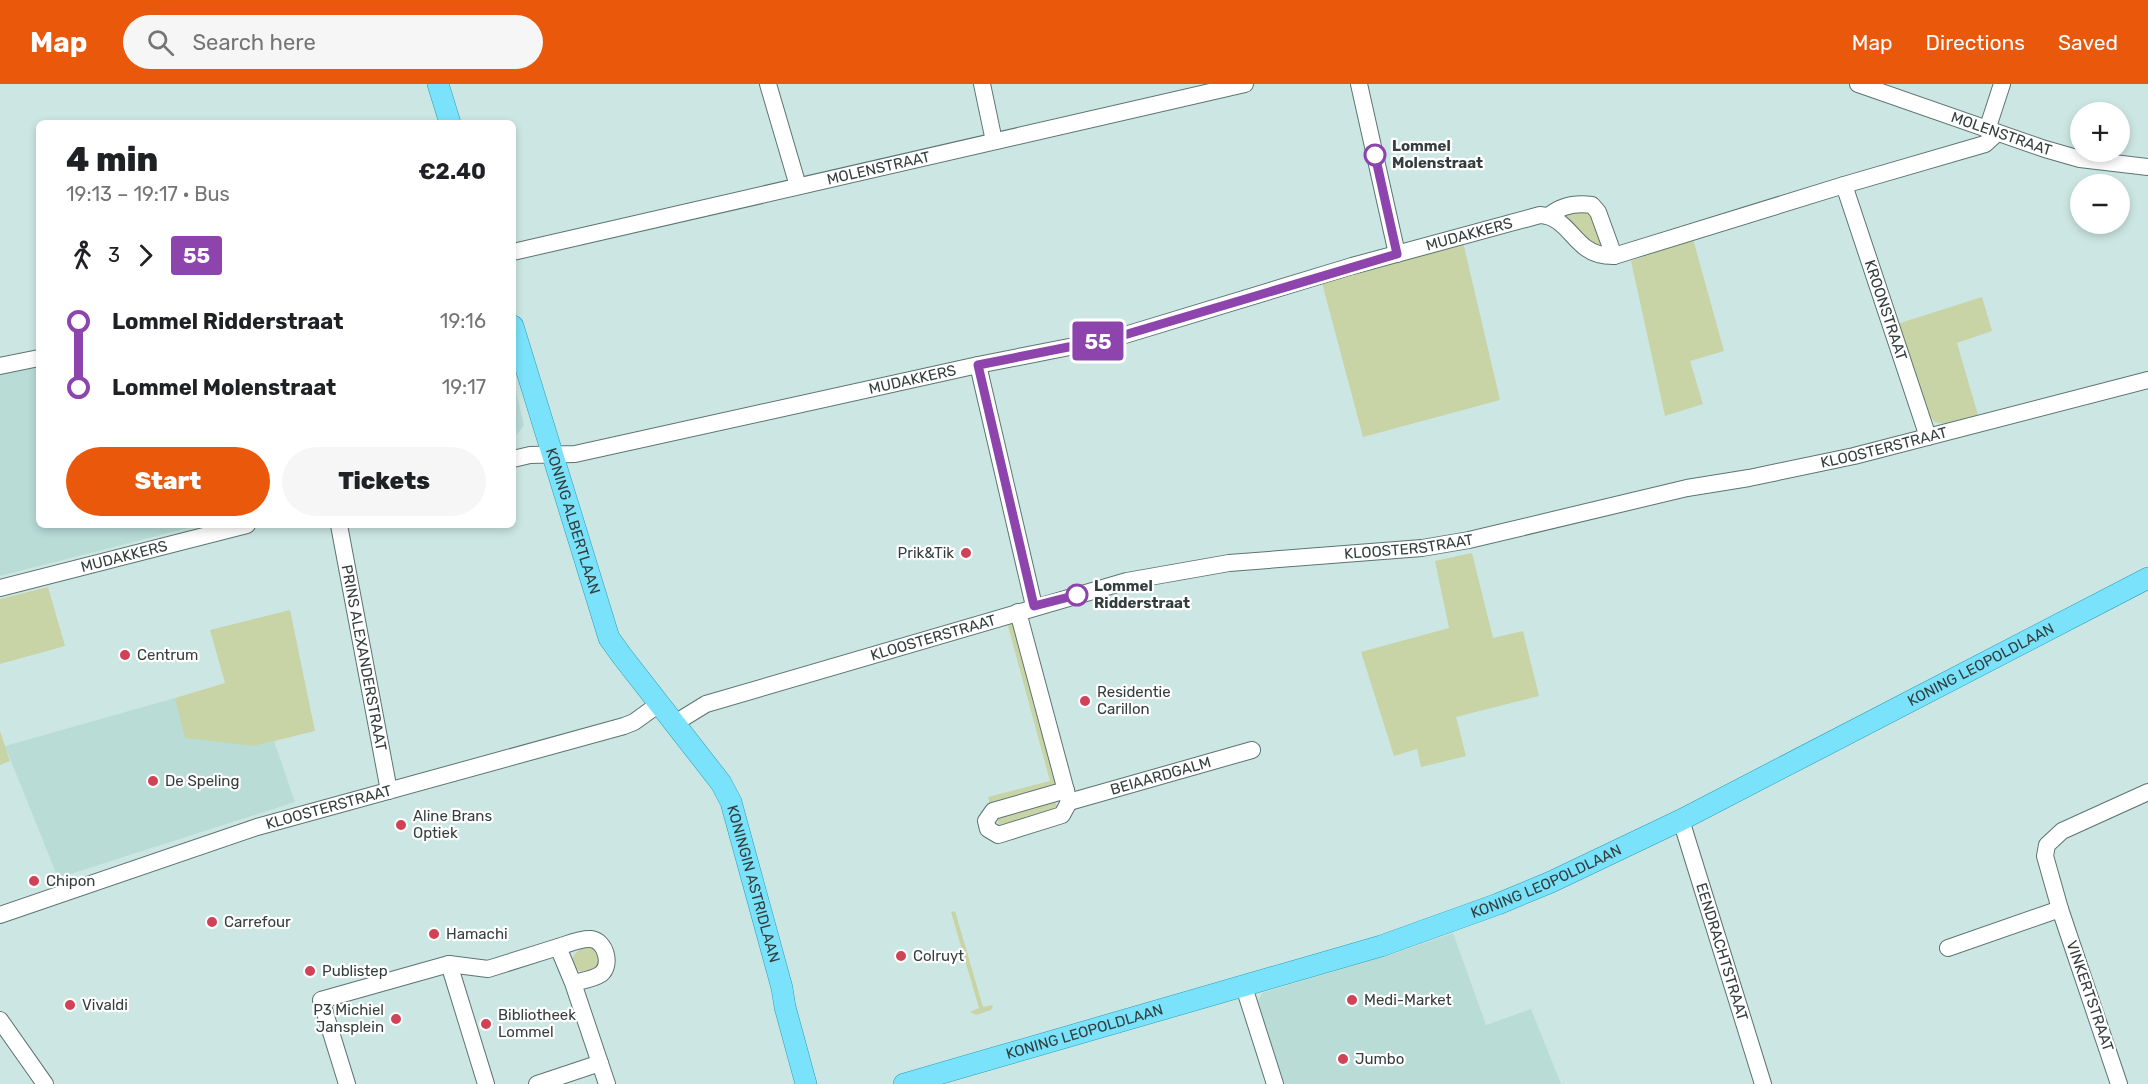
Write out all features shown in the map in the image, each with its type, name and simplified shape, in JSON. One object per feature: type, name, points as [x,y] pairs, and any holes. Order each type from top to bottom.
[{"type":"main road","points":[[438,84],[449,120]]},
{"type":"main road","name":"KONING ALBERTLAAN","points":[[516,336],[609,638],[659,704]]},
{"type":"main road","name":"KONING LEOPOLDLAAN","points":[[904,1084],[1244,987],[1440,927],[1551,882],[1681,820],[2148,578]]},
{"type":"main road","name":"KONINGIN ASTRIDLAAN","points":[[659,704],[721,783],[736,816],[806,1084]]},
{"type":"street","points":[[768,84],[798,186]]},
{"type":"street","points":[[982,84],[994,141]]},
{"type":"street","name":"MOLENSTRAAT","points":[[516,251],[1245,84]]},
{"type":"street","points":[[1359,84],[1397,254]]},
{"type":"street","name":"MOLENSTRAAT","points":[[1858,84],[1991,132],[2080,159],[2148,167]]},
{"type":"street","points":[[1550,215],[1587,249],[1597,254],[1614,256],[1844,184],[1986,144],[2002,84]]},
{"type":"street","name":"KROONSTRAAT","points":[[1844,184],[1928,437]]},
{"type":"street","name":"MUDAKKERS","points":[[516,458],[553,453],[575,454],[978,365],[1114,338],[1397,254],[1527,218],[1550,215],[1557,209],[1573,205],[1592,205],[1598,212],[1614,256]]},
{"type":"street","points":[[0,366],[36,359]]},
{"type":"street","points":[[978,365],[1034,606]]},
{"type":"street","name":"KLOOSTERSTRAAT","points":[[675,723],[706,704],[1034,606],[1127,581],[1195,568],[1278,558],[1422,548],[1469,540],[1687,488],[1822,463],[2148,380]]},
{"type":"street","name":"MUDAKKERS","points":[[0,588],[235,528]]},
{"type":"street","name":"PRINS ALEXANDERSTRAAT","points":[[340,528],[389,791]]},
{"type":"street","name":"BEIAARDGALM","points":[[1018,612],[1068,796],[1252,750]]},
{"type":"street","name":"KLOOSTERSTRAAT","points":[[0,915],[257,827],[624,726],[634,722],[659,704]]},
{"type":"street","name":"VINKERTSTRAAT","points":[[2119,1084],[2047,870],[2045,856],[2047,845],[2062,831],[2148,792]]},
{"type":"street","name":"EENDRACHTSTRAAT","points":[[1681,820],[1763,1084]]},
{"type":"street","points":[[1948,948],[2060,909]]},
{"type":"street","points":[[347,1084],[321,1000],[449,964],[488,969],[589,939],[599,942],[605,950],[606,967],[600,975],[573,983]]},
{"type":"street","points":[[558,947],[573,983],[607,1084]]},
{"type":"street","points":[[449,964],[486,1084]]},
{"type":"street","points":[[1244,987],[1275,1084]]},
{"type":"street","points":[[0,1020],[45,1084]]},
{"type":"street","points":[[537,1084],[600,1063]]},
{"type":"shaded area","points":[[36,363],[36,528],[188,528],[0,576],[0,370]]},
{"type":"shaded area","points":[[516,392],[524,425],[516,436]]},
{"type":"shaded area","name":"De Speling","points":[[175,698],[179,708],[249,745],[274,741],[295,802],[58,878],[5,746]]},
{"type":"shaded area","points":[[1453,933],[1486,1025],[1531,1009],[1561,1084],[1281,1084],[1257,1003],[1262,993],[1396,953]]},
{"type":"green space","points":[[1583,209],[1591,213],[1605,246],[1595,248],[1562,218],[1562,213]]},
{"type":"green space","points":[[1693,239],[1724,351],[1690,361],[1703,404],[1665,416],[1631,261]]},
{"type":"green space","points":[[1463,242],[1500,400],[1363,437],[1322,283]]},
{"type":"green space","points":[[1982,297],[1992,331],[1957,343],[1978,415],[1945,424],[1935,422],[1928,414],[1897,324]]},
{"type":"green space","points":[[1472,553],[1493,638],[1523,631],[1539,696],[1456,717],[1466,756],[1421,767],[1417,749],[1394,756],[1361,652],[1449,628],[1435,561]]},
{"type":"green space","points":[[48,587],[65,646],[0,664],[0,599]]},
{"type":"green space","points":[[290,610],[315,731],[254,746],[185,738],[175,698],[225,683],[210,630]]},
{"type":"green space","points":[[1014,625],[1058,786],[990,805],[988,797],[1050,781],[1008,626]]},
{"type":"green space","points":[[0,731],[10,761],[0,765]]},
{"type":"green space","points":[[1055,801],[1058,809],[1006,828],[999,826],[1000,815]]},
{"type":"green space","points":[[955,911],[983,1007],[993,1006],[991,1010],[976,1015],[970,1012],[979,1008],[951,912]]},
{"type":"green space","points":[[589,945],[600,952],[597,969],[584,973],[572,962],[575,954]]},
{"type":"bus line","name":"55","points":[[1077,595],[1034,606],[978,365],[1114,338],[1397,254],[1375,155]]},
{"type":"place","name":"Lommel Molenstraat","points":[[1375,155]]},
{"type":"place","name":"Prik&Tik","points":[[966,553]]},
{"type":"place","name":"Lommel Ridderstraat","points":[[1077,595]]},
{"type":"place","name":"Centrum","points":[[125,655]]},
{"type":"place","name":"Residentie Carillon","points":[[1085,701]]},
{"type":"place","name":"De Speling","points":[[153,781]]},
{"type":"place","name":"Aline Brans Optiek","points":[[401,825]]},
{"type":"place","name":"Chipon","points":[[34,881]]},
{"type":"place","name":"Carrefour","points":[[212,922]]},
{"type":"place","name":"Hamachi","points":[[434,934]]},
{"type":"place","name":"Colruyt","points":[[901,956]]},
{"type":"place","name":"Publistep","points":[[310,971]]},
{"type":"place","name":"Medi-Market","points":[[1352,1000]]},
{"type":"place","name":"Vivaldi","points":[[70,1005]]},
{"type":"place","name":"P3 Michiel Jansplein","points":[[396,1019]]},
{"type":"place","name":"Bibliotheek Lommel","points":[[486,1024]]},
{"type":"place","name":"Jumbo","points":[[1343,1059]]}]
